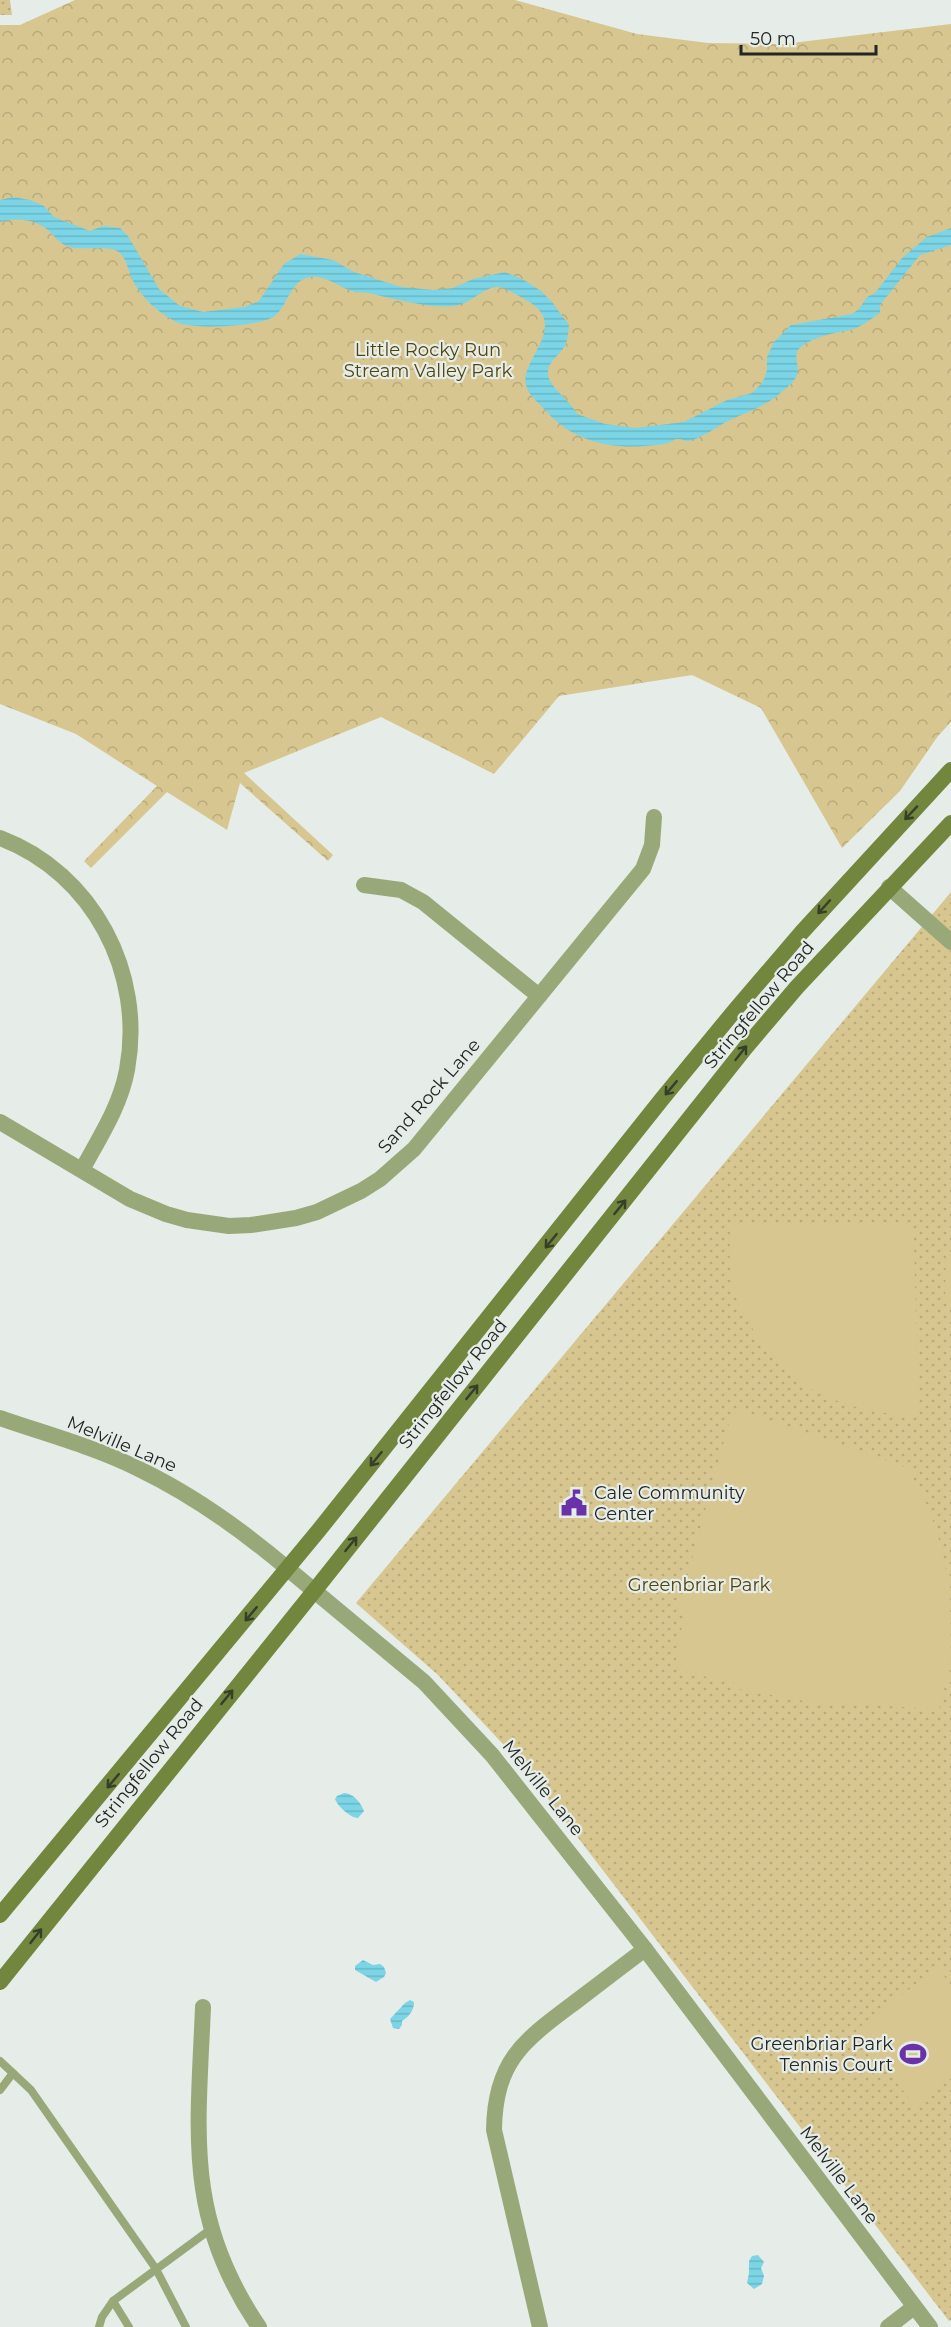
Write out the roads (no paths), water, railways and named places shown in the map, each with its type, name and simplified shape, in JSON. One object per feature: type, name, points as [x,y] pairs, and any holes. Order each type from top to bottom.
[{"type":"main road","name":"Stringfellow Road","points":[[0,1915],[288,1569],[722,1027],[802,932],[951,770]]},
{"type":"main road","name":"Stringfellow Road","points":[[0,1982],[746,1047],[889,887],[951,823]]},
{"type":"street","name":"Sand Rock Lane","points":[[0,1122],[130,1199],[157,1211],[187,1220],[229,1226],[251,1225],[285,1221],[318,1212],[361,1191],[405,1158],[643,869],[652,845],[654,817]]},
{"type":"street","points":[[0,838],[32,853],[75,888],[101,921],[123,971],[130,1002],[131,1038],[127,1070],[109,1122],[81,1170]]},
{"type":"street","points":[[364,885],[401,890],[423,902],[539,996]]},
{"type":"street","points":[[889,887],[951,942]]},
{"type":"street","name":"Melville Lane","points":[[0,1418],[96,1450],[171,1485],[236,1527],[424,1682],[528,1799],[645,1949],[930,2327]]},
{"type":"street","points":[[540,2327],[494,2130],[494,2108],[500,2082],[521,2046],[536,2032],[645,1949]]},
{"type":"street","points":[[203,2007],[198,2142],[200,2173],[211,2229],[225,2269],[244,2305],[259,2327]]},
{"type":"street","points":[[888,2327],[914,2307]]},
{"type":"lane","points":[[0,2061],[31,2090],[156,2269],[186,2327]]},
{"type":"lane","points":[[0,2090],[13,2073]]},
{"type":"lane","points":[[99,2327],[102,2317],[113,2301],[211,2229]]},
{"type":"lane","points":[[113,2301],[129,2327]]},
{"type":"water","points":[[13,197],[30,200],[44,206],[54,217],[90,231],[103,226],[120,228],[128,236],[159,289],[180,306],[203,312],[244,307],[259,301],[284,264],[300,254],[333,260],[354,272],[401,287],[434,290],[453,288],[473,279],[505,272],[541,291],[569,325],[566,344],[548,369],[550,381],[556,389],[577,414],[605,424],[635,428],[684,422],[727,400],[752,393],[763,382],[767,370],[767,357],[774,342],[791,325],[852,314],[859,309],[867,297],[875,293],[903,257],[927,237],[951,228],[951,245],[920,255],[880,305],[880,313],[854,329],[819,337],[802,346],[796,357],[798,369],[796,377],[771,401],[705,435],[688,441],[677,439],[665,444],[631,447],[604,444],[579,436],[557,422],[532,396],[527,389],[526,375],[541,342],[544,320],[539,310],[503,288],[495,287],[459,305],[439,306],[354,292],[329,280],[311,277],[295,286],[280,311],[269,319],[228,326],[185,324],[176,322],[163,314],[145,298],[132,279],[124,259],[116,250],[67,246],[43,226],[31,221],[19,219],[0,222],[0,200]]},
{"type":"water","points":[[344,1793],[353,1797],[363,1808],[364,1811],[358,1818],[348,1814],[335,1799]]},
{"type":"water","points":[[363,1960],[384,1967],[386,1973],[384,1977],[376,1982],[355,1970],[355,1966]]},
{"type":"water","points":[[410,2000],[414,2002],[411,2013],[402,2021],[399,2029],[393,2028],[390,2019]]},
{"type":"water","points":[[758,2255],[764,2262],[761,2268],[764,2276],[762,2284],[754,2289],[747,2283],[749,2261],[752,2256]]},
{"type":"place","name":"Cale Community Center","points":[[574,1503]]},
{"type":"place","name":"Greenbriar Park Tennis Court","points":[[913,2054]]},
{"type":"park label","name":"Little Rocky Run Stream Valley Park","points":[[428,360]]},
{"type":"park label","name":"Greenbriar Park","points":[[699,1585]]}]
